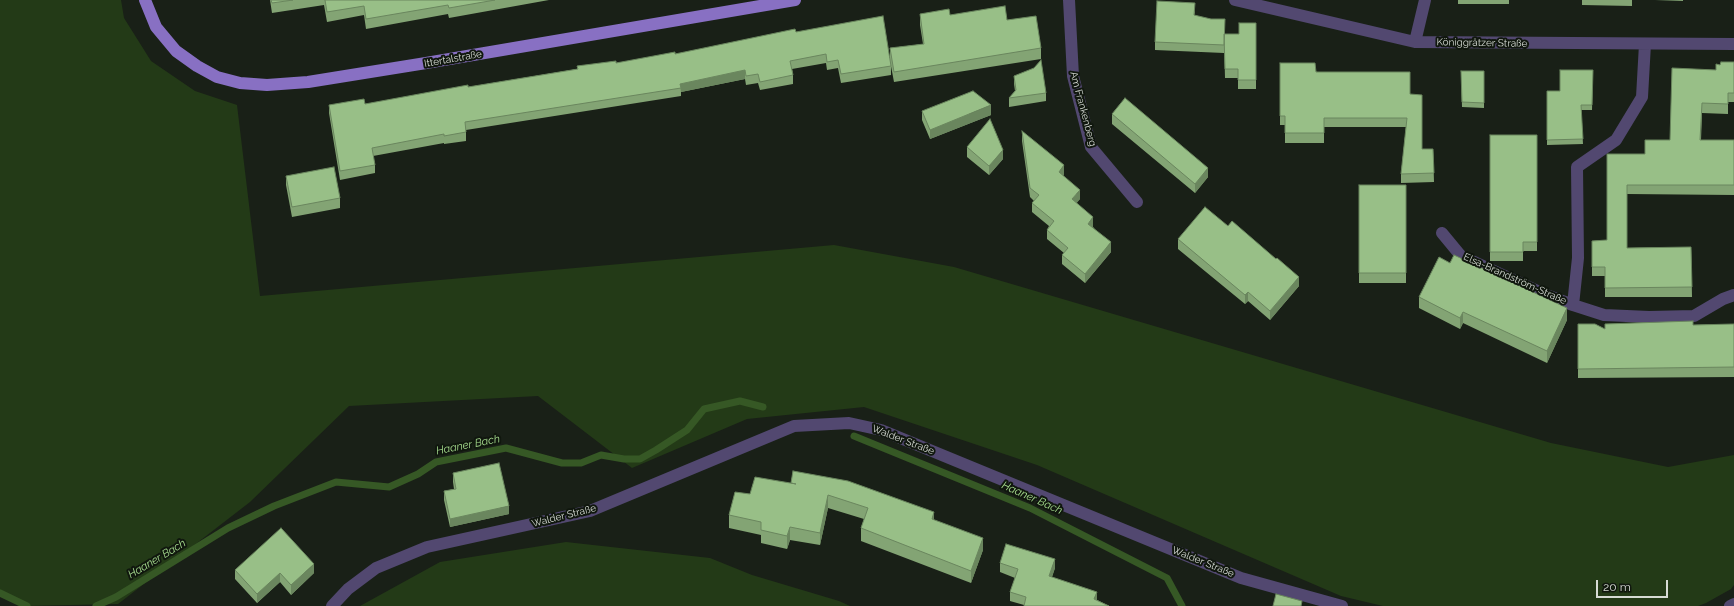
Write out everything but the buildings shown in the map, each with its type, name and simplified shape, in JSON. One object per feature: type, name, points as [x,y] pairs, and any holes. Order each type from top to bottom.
[{"type":"main road","name":"Ittertalstraße","points":[[145,0],[156,27],[176,51],[197,66],[217,77],[240,83],[266,85],[308,82],[426,64],[795,0]]},
{"type":"street","name":"Am Frankenberg","points":[[1069,0],[1073,76],[1091,147],[1137,202]]},
{"type":"street","name":"Königgrätzer Straße","points":[[1235,0],[1415,42],[1734,44]]},
{"type":"street","points":[[1415,42],[1425,0]]},
{"type":"street","name":"Elsa-Brandström-Straße","points":[[1573,305],[1578,258],[1577,167],[1616,140],[1642,97],[1645,44]]},
{"type":"street","name":"Elsa-Brandström-Straße","points":[[1442,233],[1461,256],[1546,295],[1604,315],[1649,317],[1694,316],[1723,299],[1734,295]]},
{"type":"street","name":"Walder Straße","points":[[332,606],[348,589],[376,568],[427,548],[590,511],[794,426],[849,423],[880,430],[1241,578],[1342,606]]},
{"type":"street","points":[[1730,606],[1734,604]]},
{"type":"green space","points":[[0,0],[121,0],[124,18],[151,61],[195,91],[237,105],[260,296],[834,245],[954,267],[1551,443],[1668,467],[1734,455],[1734,585],[1731,589],[1698,606],[1383,606],[1341,596],[1037,465],[864,407],[747,419],[632,468],[538,396],[349,406],[250,502],[118,604],[24,606],[0,595]]},
{"type":"green space","points":[[566,542],[710,558],[752,575],[839,601],[850,606],[360,606],[440,562]]},
{"type":"waterway","name":"Haaner Bach","points":[[96,606],[116,597],[228,528],[274,506],[336,482],[389,487],[418,474],[436,462],[506,448],[562,463],[581,463],[601,455],[624,459],[640,459],[687,430],[704,409],[740,401],[763,407]]},
{"type":"waterway","name":"Haaner Bach","points":[[854,436],[1030,508],[1167,578],[1182,606]]},
{"type":"waterway","name":"Haaner Bach","points":[[0,593],[27,606]]}]
